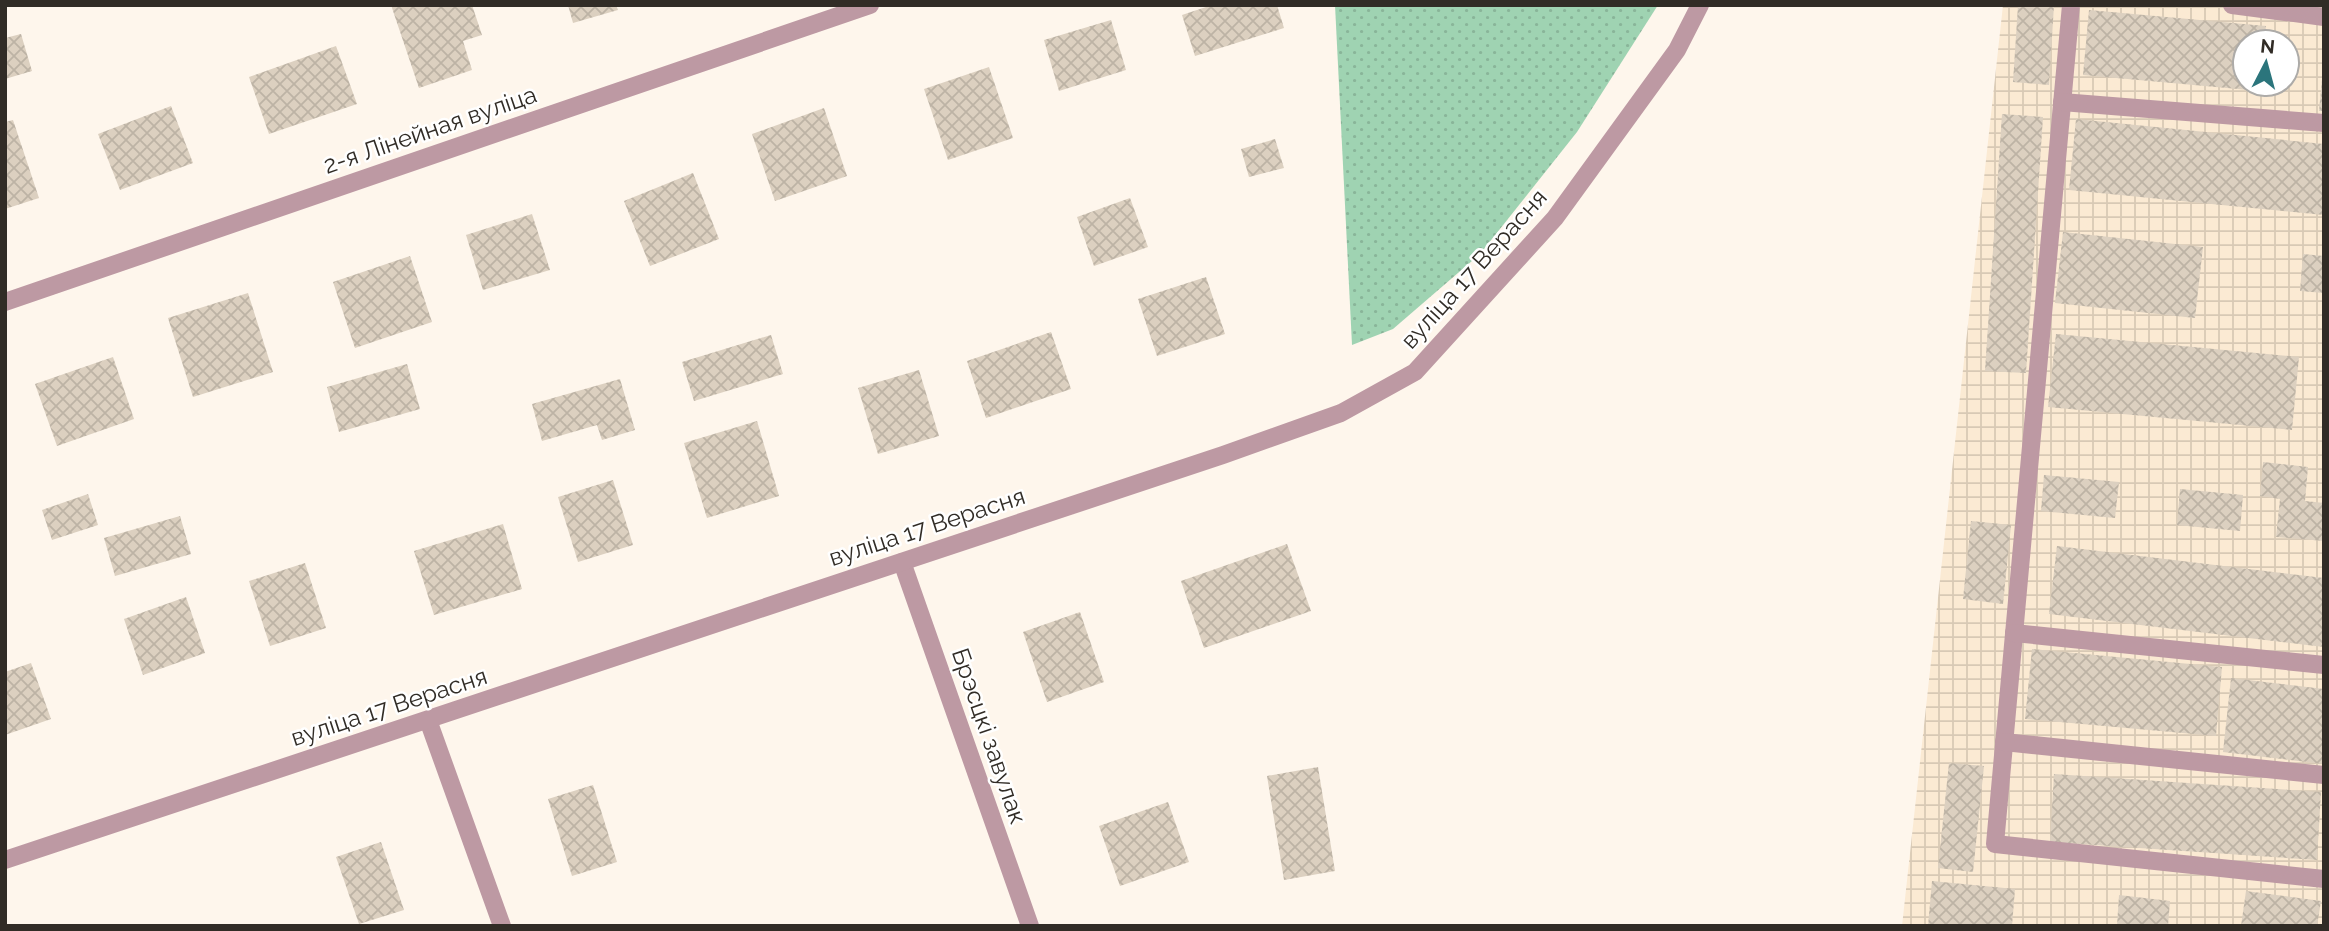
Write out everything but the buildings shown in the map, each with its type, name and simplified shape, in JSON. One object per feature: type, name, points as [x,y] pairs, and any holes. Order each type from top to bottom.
[{"type":"street","name":"2-я Лінейная вуліца","points":[[5,302],[870,5]]},
{"type":"street","name":"вуліца 17 Верасня","points":[[5,860],[1210,459],[1341,412],[1415,372],[1555,218],[1677,50],[1700,5]]},
{"type":"street","points":[[2071,5],[1995,844],[2324,879]]},
{"type":"street","points":[[2232,5],[2324,17]]},
{"type":"street","points":[[2062,102],[2324,123]]},
{"type":"street","name":"Брэсцкі завулак","points":[[902,562],[1030,926]]},
{"type":"street","points":[[2014,633],[2324,665]]},
{"type":"street","points":[[428,720],[502,926]]},
{"type":"street","points":[[2004,742],[2324,775]]},
{"type":"shaded area","points":[[2003,5],[2324,5],[2324,926],[1902,926]]},
{"type":"green space","points":[[1335,5],[1658,5],[1577,132],[1480,254],[1393,329],[1352,345]]}]
